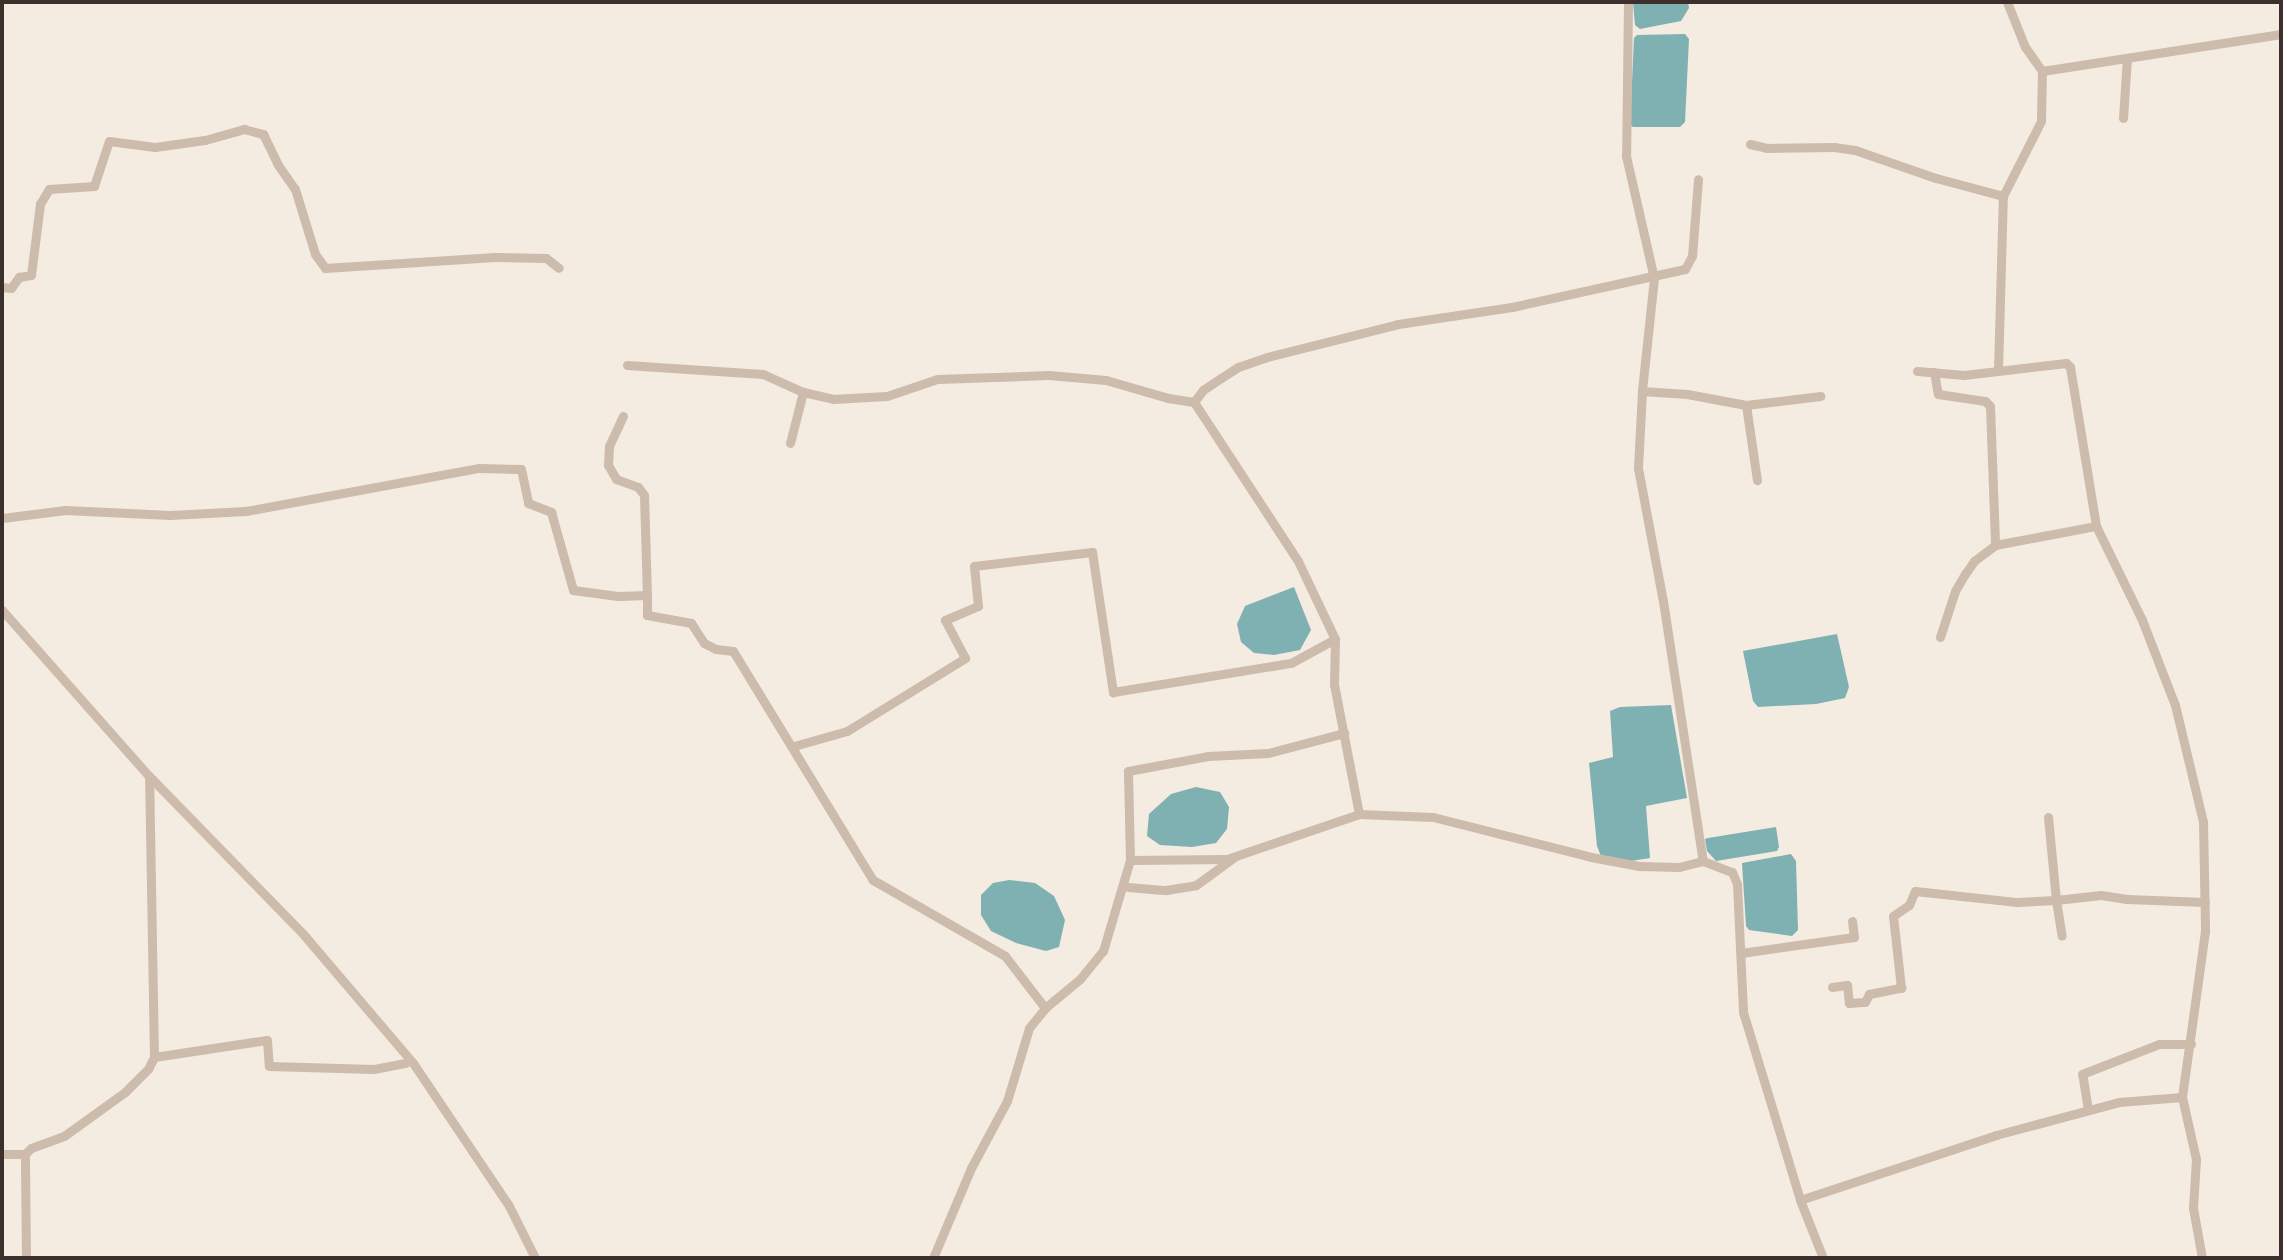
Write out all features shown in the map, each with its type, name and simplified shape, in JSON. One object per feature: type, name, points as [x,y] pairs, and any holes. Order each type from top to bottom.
[{"type":"street","points":[[1628,2],[1626,156],[1654,278],[1642,391],[1638,468],[1663,601],[1703,861]]},
{"type":"street","points":[[1998,371],[2003,196],[2041,121],[2042,71],[2025,47],[2007,2]]},
{"type":"street","points":[[2042,71],[2281,34]]},
{"type":"street","points":[[2123,118],[2127,58]]},
{"type":"street","points":[[2,287],[11,288],[19,277],[31,275],[40,204],[49,189],[94,186],[109,141],[155,147],[205,140],[244,129],[263,134],[278,165],[295,189],[315,254],[325,268],[495,257],[546,258],[559,268]]},
{"type":"street","points":[[1750,144],[1767,148],[1833,147],[1855,150],[1936,178],[2003,196]]},
{"type":"street","points":[[1194,402],[1203,390],[1238,367],[1267,357],[1398,324],[1512,307],[1685,270],[1690,263],[1698,179]]},
{"type":"street","points":[[627,365],[763,374],[803,392],[833,399],[887,396],[937,379],[1049,375],[1105,380],[1168,398],[1194,402],[1298,561],[1335,639],[1334,684],[1359,814]]},
{"type":"street","points":[[1917,371],[1964,375],[2068,365],[2096,526],[2142,620],[2175,705],[2203,822],[2205,931],[2192,1044],[2182,1097],[2196,1159],[2193,1208],[2202,1258]]},
{"type":"street","points":[[1934,372],[1938,394],[1985,401],[1990,406],[1995,545]]},
{"type":"street","points":[[1642,391],[1687,394],[1746,405],[1820,396]]},
{"type":"street","points":[[790,443],[803,392]]},
{"type":"street","points":[[1746,405],[1757,480]]},
{"type":"street","points":[[623,416],[609,446],[608,465],[616,479],[638,487],[644,495],[647,615],[691,623],[704,643],[716,649],[733,651],[873,880],[1004,956],[1045,1008]]},
{"type":"street","points":[[2,518],[65,510],[170,515],[246,512],[479,468],[521,469],[528,503],[551,512],[573,590],[618,596],[646,594]]},
{"type":"street","points":[[1940,636],[1955,591],[1965,574],[1974,561],[1995,545],[2096,526]]},
{"type":"street","points":[[794,746],[847,731],[965,658],[946,620],[978,606],[974,566],[1092,552],[1113,692],[1291,663],[1335,639]]},
{"type":"street","points":[[2,610],[149,776],[304,935],[413,1063],[509,1206],[535,1258]]},
{"type":"street","points":[[933,1258],[971,1168],[1007,1101],[1029,1028],[1045,1008],[1080,979],[1103,951],[1130,860],[1128,771],[1208,756],[1268,754],[1344,733]]},
{"type":"street","points":[[2,1154],[25,1154],[31,1148],[64,1136],[125,1092],[148,1069],[154,1057],[149,776]]},
{"type":"street","points":[[1130,860],[1227,859],[1359,814],[1433,817],[1591,857],[1639,866],[1679,867],[1703,861],[1732,872],[1737,884],[1744,1012],[1800,1200],[1823,1258]]},
{"type":"street","points":[[2048,817],[2062,936]]},
{"type":"street","points":[[1128,887],[1166,890],[1196,885],[1237,855]]},
{"type":"street","points":[[1832,986],[1847,985],[1849,1003],[1865,1002],[1868,994],[1901,988],[1893,916],[1909,905],[1915,891],[2017,902],[2101,895],[2127,900],[2205,902]]},
{"type":"street","points":[[1741,953],[1854,937],[1852,921]]},
{"type":"street","points":[[154,1057],[267,1040],[270,1066],[374,1069],[405,1063]]},
{"type":"street","points":[[2088,1111],[2082,1074],[2159,1044],[2192,1044]]},
{"type":"street","points":[[1800,1200],[1996,1135],[2119,1102],[2182,1097]]},
{"type":"street","points":[[25,1154],[26,1258]]},
{"type":"water","points":[[1633,2],[1688,2],[1689,8],[1681,21],[1640,29],[1635,25]]},
{"type":"water","points":[[1685,34],[1689,39],[1685,122],[1680,127],[1633,127],[1630,125],[1634,38],[1637,35]]},
{"type":"water","points":[[1294,587],[1311,630],[1300,650],[1274,655],[1254,653],[1241,642],[1237,624],[1245,606]]},
{"type":"water","points":[[1837,634],[1849,687],[1845,698],[1816,704],[1758,707],[1753,701],[1743,651]]},
{"type":"water","points":[[1671,705],[1687,798],[1646,806],[1650,858],[1631,861],[1601,856],[1597,846],[1589,763],[1613,757],[1610,711],[1620,707]]},
{"type":"water","points":[[1196,787],[1220,792],[1229,807],[1227,829],[1216,843],[1192,847],[1160,845],[1147,836],[1149,814],[1171,794]]},
{"type":"water","points":[[1776,827],[1779,847],[1777,851],[1716,861],[1707,851],[1705,839]]},
{"type":"water","points":[[1791,854],[1796,861],[1798,930],[1792,936],[1749,930],[1746,926],[1742,863]]},
{"type":"water","points":[[1009,880],[1035,883],[1054,896],[1065,920],[1059,947],[1046,951],[1016,943],[991,931],[981,915],[981,895],[993,883]]}]
